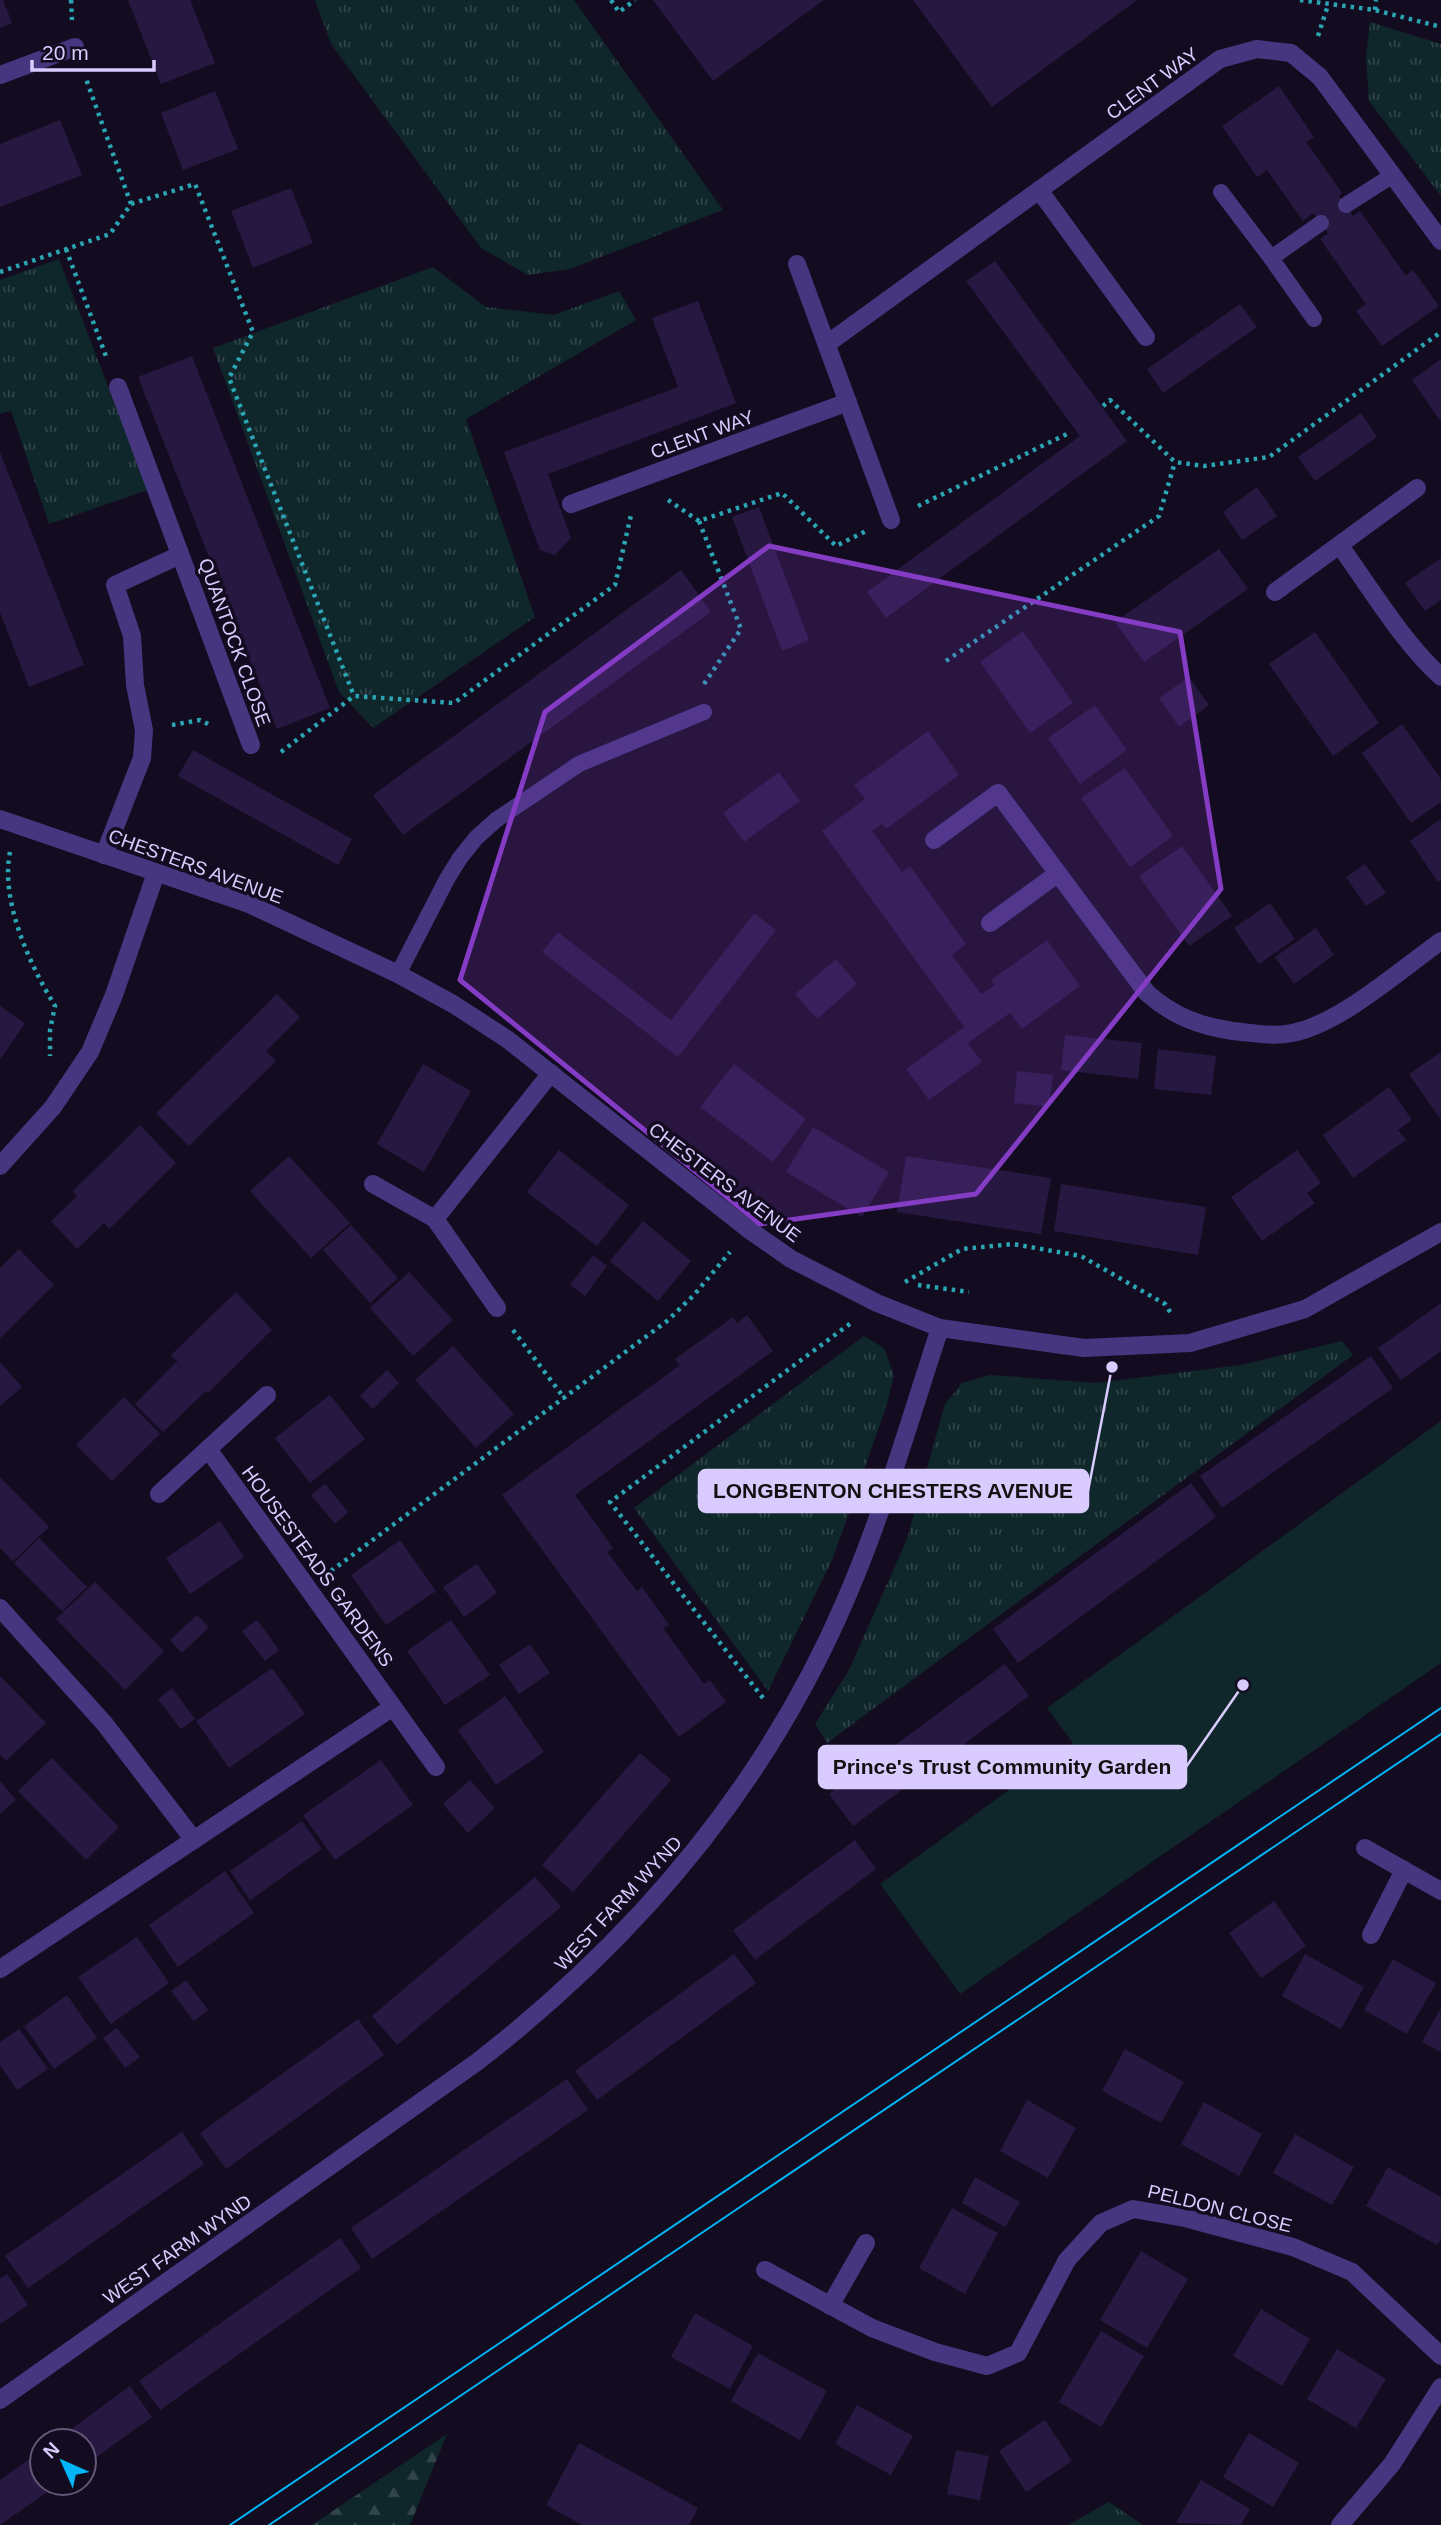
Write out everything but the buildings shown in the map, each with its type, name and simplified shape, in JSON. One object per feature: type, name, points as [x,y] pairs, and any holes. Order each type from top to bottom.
[{"type":"street","points":[[0,75],[75,47]]},
{"type":"street","name":"CLENT WAY","points":[[827,344],[1220,59],[1257,49],[1291,53],[1320,77],[1393,175]]},
{"type":"street","points":[[1393,175],[1441,240]]},
{"type":"street","points":[[1039,190],[1146,337]]},
{"type":"street","points":[[797,264],[891,520]]},
{"type":"street","name":"QUANTOCK CLOSE","points":[[118,387],[251,745]]},
{"type":"street","name":"CLENT WAY","points":[[571,504],[848,402]]},
{"type":"street","points":[[1275,592],[1417,488]]},
{"type":"street","points":[[1340,546],[1405,636],[1441,677]]},
{"type":"street","name":"QUANTOCK CLOSE","points":[[104,855],[135,782],[142,758],[144,730],[135,685],[132,636],[115,585],[180,555]]},
{"type":"street","points":[[934,840],[999,793],[1147,993],[1178,1016],[1214,1028],[1265,1035],[1291,1033],[1318,1026],[1339,1015],[1441,941]]},
{"type":"street","name":"CHESTERS AVENUE","points":[[0,819],[249,904],[398,974],[453,1004],[507,1039],[748,1229],[791,1259],[877,1303],[940,1328],[1084,1348],[1190,1343],[1305,1309],[1441,1232]]},
{"type":"street","points":[[0,1166],[53,1107],[90,1052],[107,1014],[156,873]]},
{"type":"street","points":[[990,923],[1057,874]]},
{"type":"street","points":[[435,1219],[551,1073]]},
{"type":"street","points":[[373,1184],[435,1219],[497,1308]]},
{"type":"street","name":"WEST FARM WYND","points":[[0,2400],[477,2062],[528,2023],[577,1980],[663,1889],[718,1822],[754,1769],[783,1723],[814,1665],[846,1600],[890,1484],[940,1328]]},
{"type":"street","points":[[159,1494],[267,1395]]},
{"type":"street","name":"HOUSESTEADS GARDENS","points":[[208,1449],[436,1767]]},
{"type":"street","points":[[0,1608],[104,1723],[194,1840]]},
{"type":"street","points":[[0,1969],[393,1707]]},
{"type":"street","points":[[1364,1848],[1441,1891]]},
{"type":"street","points":[[1371,1935],[1404,1870]]},
{"type":"street","name":"PELDON CLOSE","points":[[765,2270],[872,2328],[935,2352],[987,2367],[1018,2353],[1067,2260],[1101,2222],[1133,2209],[1185,2218],[1293,2247],[1352,2272],[1441,2356]]},
{"type":"street","points":[[831,2306],[866,2243]]},
{"type":"street","points":[[1340,2525],[1392,2463],[1441,2387]]},
{"type":"lane","points":[[1346,205],[1393,175]]},
{"type":"lane","points":[[1221,192],[1314,319]]},
{"type":"lane","points":[[1271,258],[1321,223]]},
{"type":"lane","points":[[398,974],[460,858],[476,838],[496,820],[579,764],[704,712]]},
{"type":"path","points":[[611,0],[619,12],[635,0]]},
{"type":"path","points":[[1300,0],[1375,10],[1441,27]]},
{"type":"path","points":[[1375,10],[1376,0]]},
{"type":"path","points":[[75,47],[131,204]]},
{"type":"path","points":[[0,272],[110,234],[131,204],[195,184],[253,332],[229,378],[354,696]]},
{"type":"path","points":[[66,249],[118,387]]},
{"type":"path","points":[[1103,406],[1110,400],[1175,462],[1204,466],[1269,457],[1441,332]]},
{"type":"path","points":[[704,712],[704,683],[741,629],[699,521],[782,493],[836,546],[1069,433]]},
{"type":"path","points":[[946,662],[1159,516],[1175,462]]},
{"type":"path","points":[[144,730],[200,720],[275,756],[354,696],[454,703],[615,585],[639,480]]},
{"type":"path","points":[[19,826],[11,844],[7,879],[19,930],[31,962],[55,1006],[50,1030],[50,1056],[46,1064]]},
{"type":"path","points":[[308,1588],[667,1321],[694,1295],[748,1229]]},
{"type":"path","points":[[783,1723],[610,1502],[877,1303],[962,1249],[1013,1244],[1081,1256],[1166,1304],[1190,1343]]},
{"type":"path","points":[[905,1283],[970,1292]]},
{"type":"path","points":[[497,1308],[565,1399]]},
{"type":"highlighted area","points":[[769,546],[1180,632],[1221,889],[976,1194],[760,1224],[460,980],[545,712]]},
{"type":"green space","points":[[315,0],[574,0],[723,210],[570,269],[528,275],[481,248],[331,44]]},
{"type":"green space","points":[[1370,22],[1441,44],[1441,196],[1369,101],[1366,57]]},
{"type":"green space","points":[[59,259],[148,490],[49,524],[11,411],[0,414],[0,280]]},
{"type":"green space","points":[[433,267],[486,307],[554,315],[619,291],[636,320],[466,419],[535,617],[373,728],[339,692],[213,348]]},
{"type":"green space","points":[[864,1336],[884,1348],[894,1375],[886,1407],[833,1558],[768,1691],[634,1508]]},
{"type":"green space","points":[[1342,1341],[1353,1355],[827,1743],[815,1724],[849,1670],[907,1539],[945,1404],[962,1383],[990,1375],[1096,1383],[1241,1365]]},
{"type":"green space","points":[[1441,1421],[1441,1663],[960,1994],[880,1884],[1073,1743],[1047,1708]]},
{"type":"green space","points":[[447,2434],[410,2525],[312,2525]]},
{"type":"green space","points":[[1109,2502],[1143,2525],[1068,2525]]},
{"type":"tram line","points":[[230,2525],[1441,1708]]},
{"type":"tram line","points":[[269,2525],[1441,1734]]},
{"type":"place","name":"LONGBENTON CHESTERS AVENUE","points":[[1112,1367]]},
{"type":"place","name":"Prince's Trust Community Garden","points":[[1243,1685]]}]
